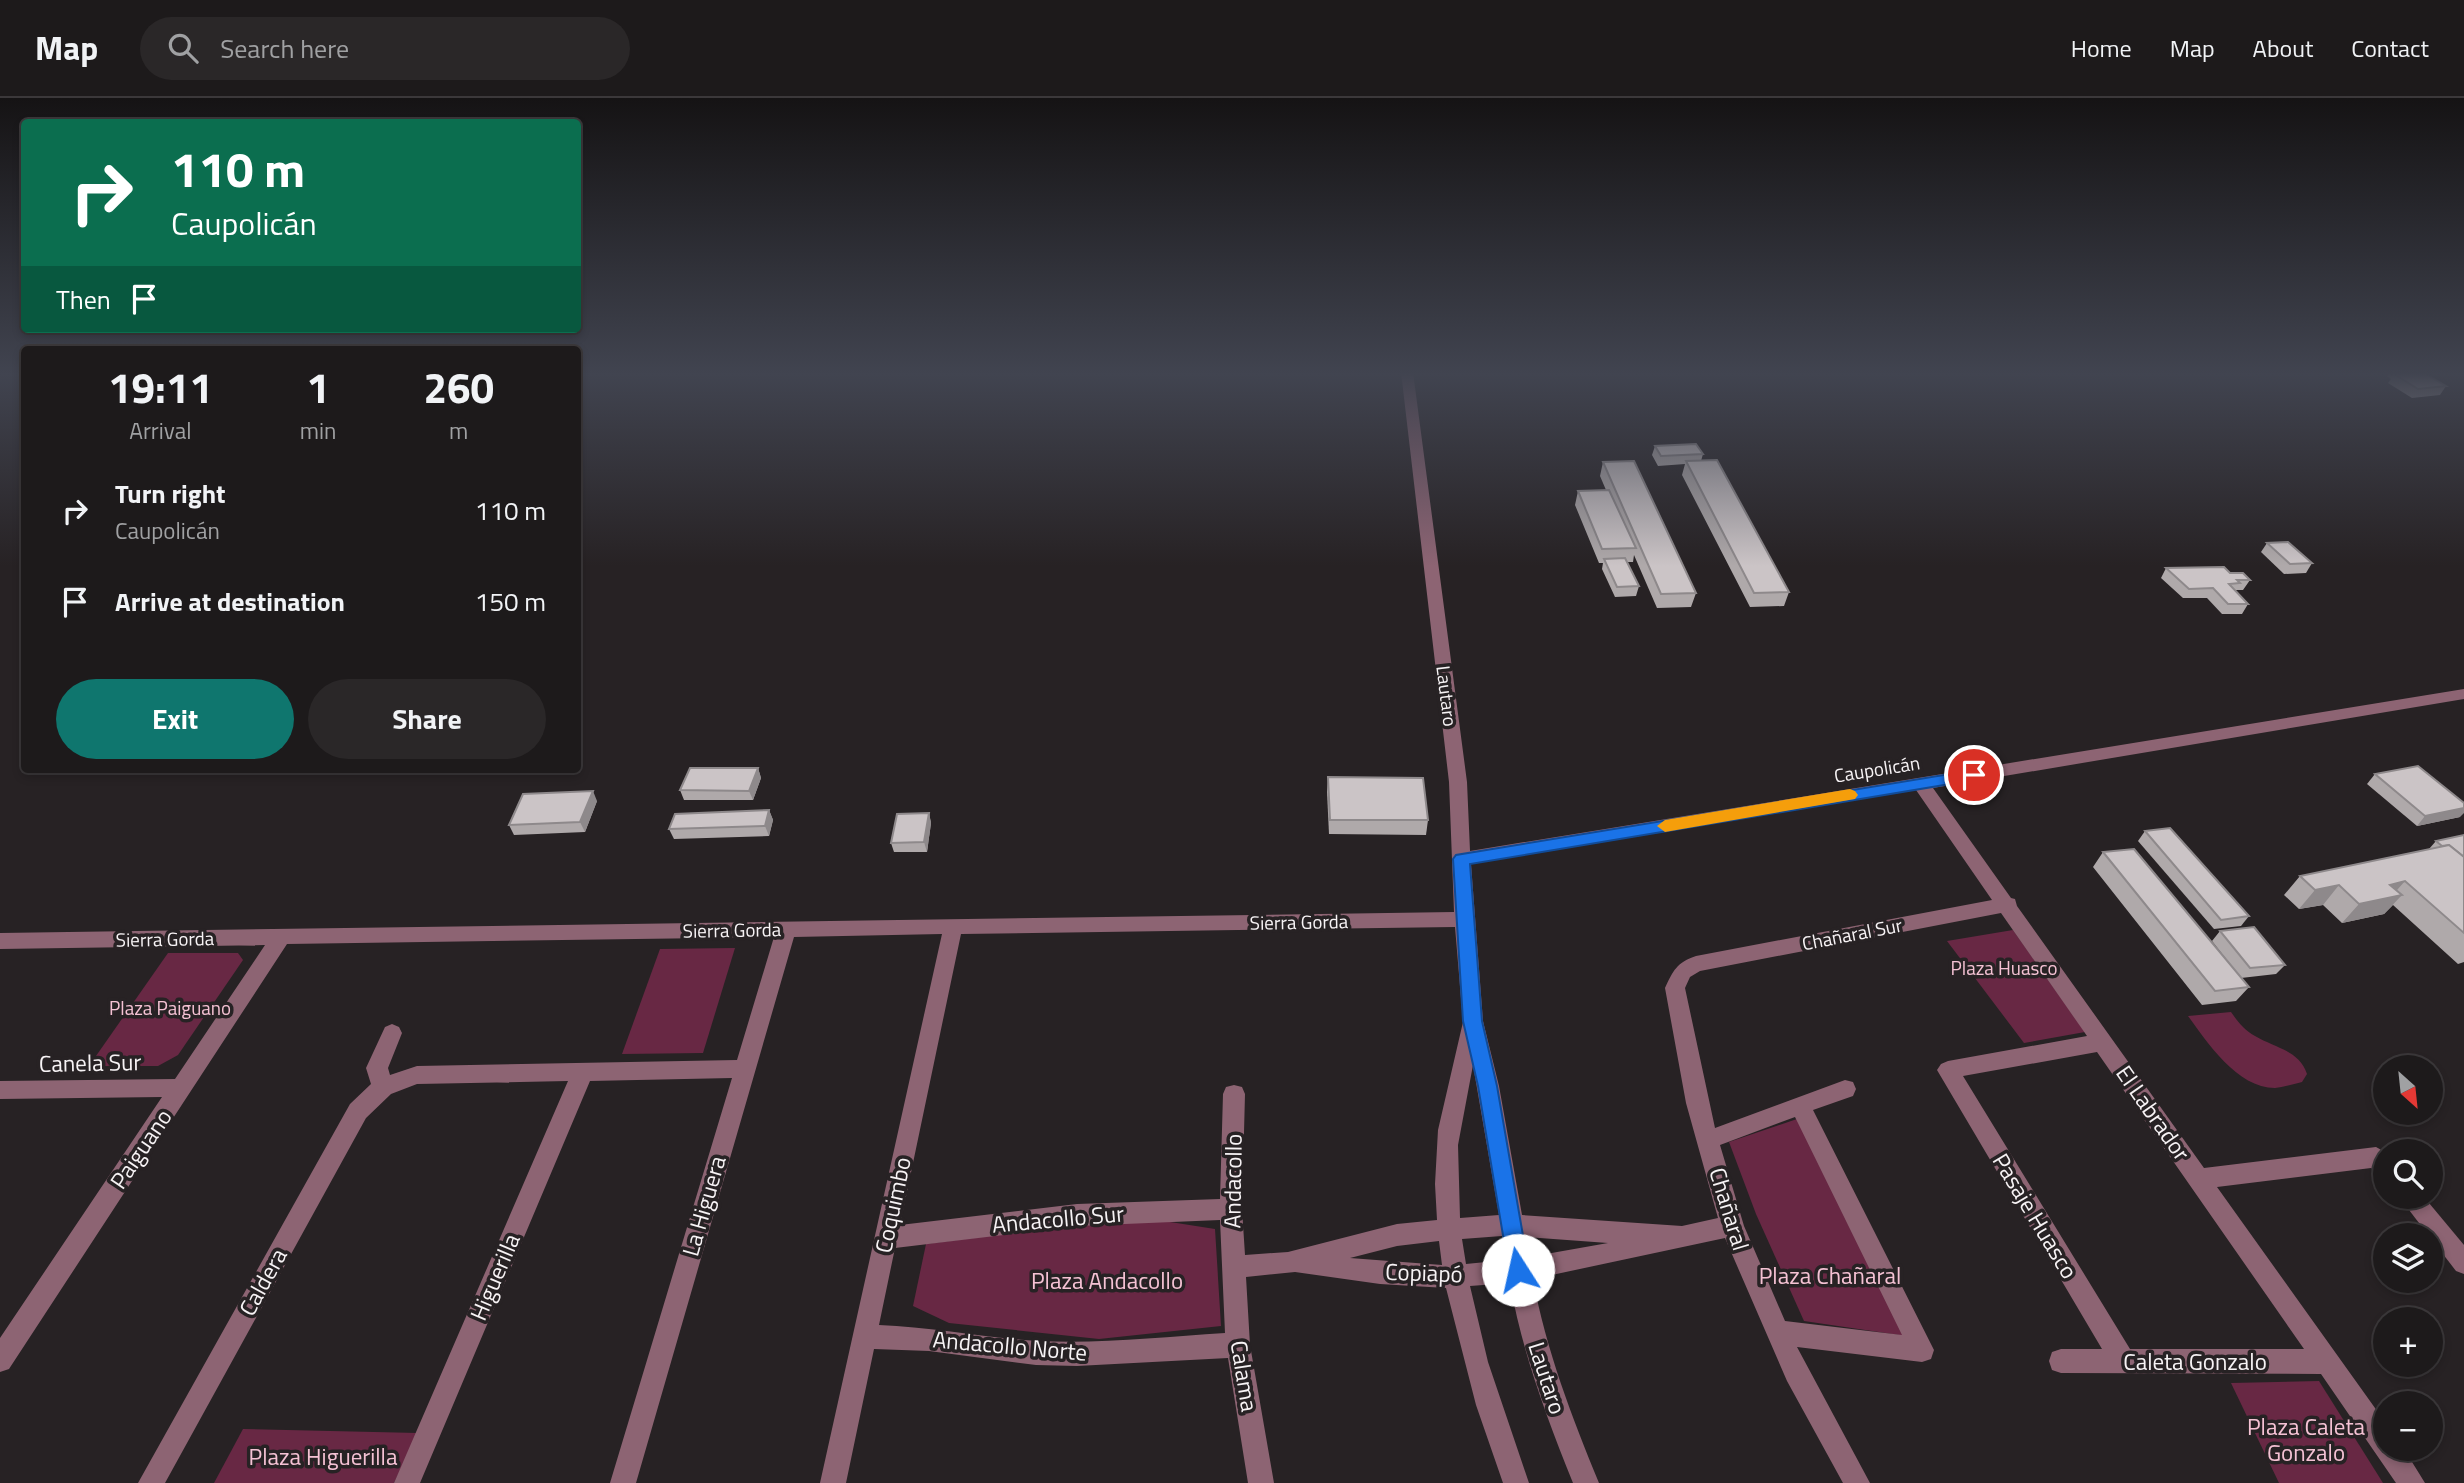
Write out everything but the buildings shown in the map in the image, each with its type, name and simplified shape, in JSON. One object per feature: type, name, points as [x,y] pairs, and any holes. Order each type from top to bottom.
[{"type":"street","name":"Lautaro","points":[[1416,437],[1458,782],[1464,919],[1473,1021],[1488,1086],[1518,1270],[1541,1366],[1586,1483]]},
{"type":"street","name":"Caupolicán","points":[[1462,859],[2464,694]]},
{"type":"street","name":"El Labrador","points":[[1920,783],[2008,904],[2373,1426]]},
{"type":"street","name":"Chañaral Sur","points":[[1696,964],[2008,904]]},
{"type":"street","name":"Sierra Gorda","points":[[0,941],[1464,919]]},
{"type":"street","name":"Coquimbo","points":[[833,1483],[953,927]]},
{"type":"street","name":"La Higuera","points":[[622,1483],[786,930]]},
{"type":"street","name":"Paiguano","points":[[0,1360],[281,937]]},
{"type":"street","name":"Chañaral","points":[[1696,964],[1682,972],[1675,994],[1690,1073],[1732,1226],[1777,1332],[1815,1409],[1857,1483]]},
{"type":"street","name":"Lautaro","points":[[1473,1021],[1447,1144],[1451,1229],[1457,1276],[1472,1347],[1516,1483]]},
{"type":"street","points":[[383,1087],[377,1068],[392,1033]]},
{"type":"street","name":"Pasaje Huasco","points":[[2103,1042],[1948,1070],[2123,1361]]},
{"type":"street","name":"Caldera","points":[[151,1483],[358,1111],[383,1087],[417,1075],[744,1069]]},
{"type":"street","name":"Higuerilla","points":[[407,1483],[583,1072]]},
{"type":"street","name":"Canela Sur","points":[[0,1090],[182,1088]]},
{"type":"street","points":[[1708,1140],[1845,1089]]},
{"type":"street","name":"Andacollo","points":[[1233,1267],[1231,1209],[1234,1094]]},
{"type":"street","points":[[1777,1332],[1922,1350],[1800,1106]]},
{"type":"street","points":[[2200,1179],[2373,1157]]},
{"type":"street","name":"Andacollo Sur","points":[[886,1238],[1077,1215],[1231,1209]]},
{"type":"street","points":[[2420,1209],[2464,1263]]},
{"type":"street","name":"Copiapó","points":[[1288,1263],[1397,1235],[1510,1225],[1682,1237]]},
{"type":"street","name":"Copiapó","points":[[1233,1267],[1288,1263],[1405,1275],[1457,1276],[1566,1264],[1732,1226]]},
{"type":"street","name":"Calama","points":[[1233,1267],[1238,1345],[1261,1483]]},
{"type":"street","name":"Andacollo Norte","points":[[865,1336],[929,1339],[1036,1353],[1077,1354],[1238,1345]]},
{"type":"street","name":"Caleta Gonzalo","points":[[2061,1361],[2329,1362]]},
{"type":"street","points":[[2397,1461],[2412,1483]]},
{"type":"green space","name":"Plaza Huasco","points":[[2013,930],[2085,1032],[2024,1043],[1947,941]]},
{"type":"green space","points":[[735,948],[703,1053],[622,1054],[660,949]]},
{"type":"green space","name":"Plaza Paiguano","points":[[168,953],[238,953],[243,960],[178,1055],[158,1066],[89,1066]]},
{"type":"green space","points":[[2231,1012],[2251,1034],[2286,1050],[2298,1060],[2307,1074],[2302,1082],[2275,1088],[2248,1080],[2224,1062],[2188,1016]]},
{"type":"green space","name":"Plaza Chañaral","points":[[1797,1119],[1906,1336],[1804,1321],[1756,1214],[1729,1142]]},
{"type":"green space","name":"Plaza Andacollo","points":[[1151,1219],[1215,1229],[1221,1326],[1099,1339],[949,1323],[913,1306],[926,1244]]},
{"type":"green space","name":"Plaza Caleta Gonzalo","points":[[2319,1381],[2383,1483],[2279,1483],[2231,1383]]},
{"type":"green space","name":"Plaza Higuerilla","points":[[243,1429],[418,1433],[394,1483],[214,1483]]},
{"type":"slow traffic","points":[[1665,826],[1850,795]]},
{"type":"route","points":[[1518,1270],[1488,1086],[1473,1021],[1462,859],[1974,775]]}]
